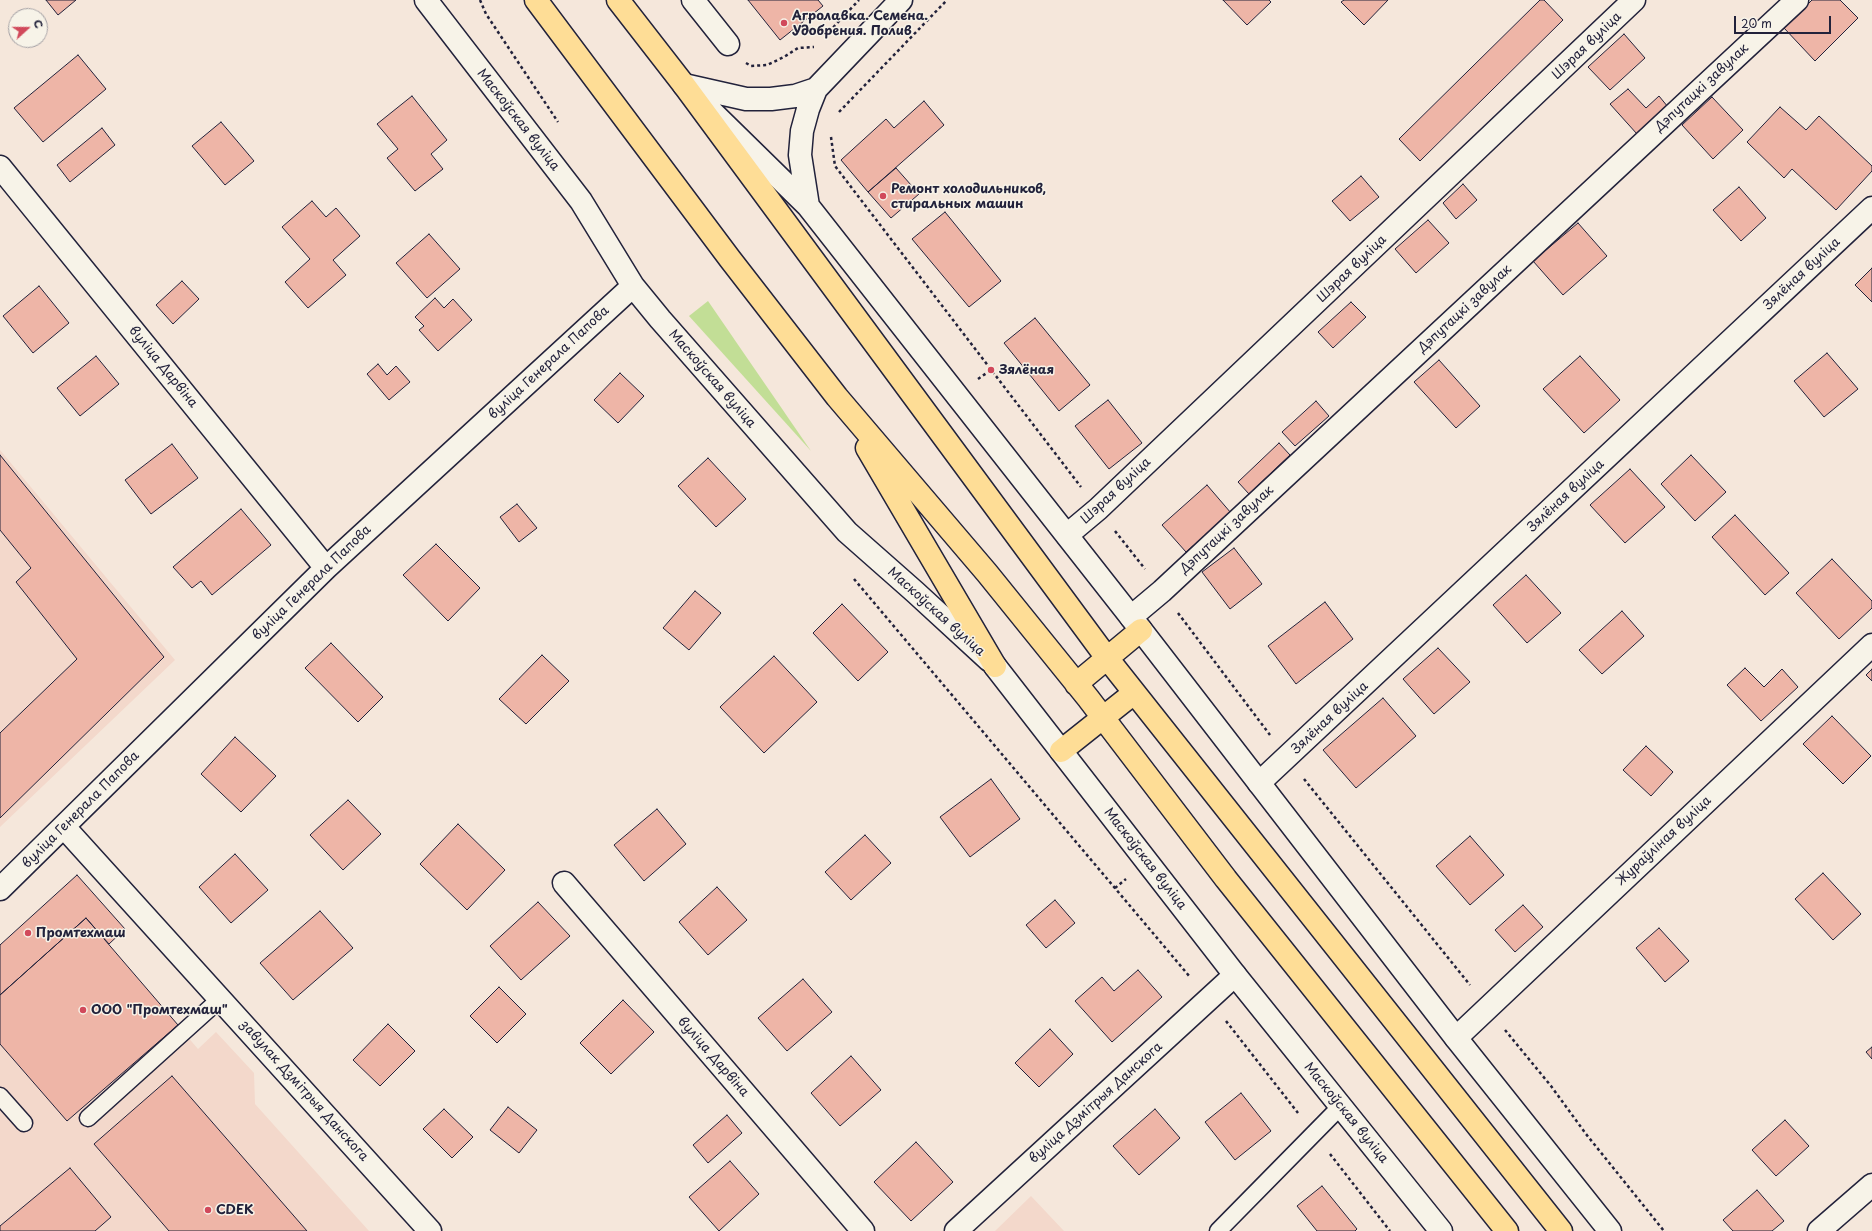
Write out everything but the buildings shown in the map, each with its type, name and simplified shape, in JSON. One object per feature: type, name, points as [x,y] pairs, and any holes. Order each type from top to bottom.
[{"type":"main road","points":[[536,0],[730,259],[837,397],[987,573],[1104,717],[1226,879],[1507,1231]]},
{"type":"main road","points":[[618,0],[684,85],[1107,658],[1561,1231]]},
{"type":"main road","points":[[837,397],[995,666]]},
{"type":"main road","points":[[1076,684],[1107,658],[1136,624]]},
{"type":"main road","points":[[1061,751],[1134,693]]},
{"type":"street","name":"Маскоўская вуліца","points":[[426,0],[581,201],[633,286],[665,325],[847,532],[995,666],[1235,975],[1441,1231]]},
{"type":"street","points":[[693,0],[728,44]]},
{"type":"street","points":[[808,206],[802,180],[800,155],[802,131],[808,109],[816,89],[901,0]]},
{"type":"street","name":"Шэрая вуліца","points":[[1067,535],[1098,509],[1634,0]]},
{"type":"street","name":"Дэпутацкі завулак","points":[[1136,624],[1162,591],[1797,0]]},
{"type":"street","points":[[684,85],[746,99],[771,99],[795,96],[816,89]]},
{"type":"street","points":[[684,85],[808,206],[1067,535],[1456,1038],[1610,1231]]},
{"type":"street","name":"вуліца Дарвіна","points":[[0,167],[326,568]]},
{"type":"street","name":"Зялёная вуліца","points":[[1259,784],[1872,208]]},
{"type":"street","name":"вуліца Генерала Папова","points":[[0,889],[326,568],[633,286]]},
{"type":"street","name":"Жураўліная вуліца","points":[[1456,1038],[1872,645]]},
{"type":"street","name":"завулак Дзмітрыя Данскога","points":[[64,827],[430,1231]]},
{"type":"street","name":"вуліца Дарвіна","points":[[564,883],[862,1231]]},
{"type":"street","name":"вуліца Дзмітрыя Данскога","points":[[956,1231],[1235,975]]},
{"type":"street","points":[[1819,1231],[1872,1185]]},
{"type":"lane","points":[[88,1118],[220,999]]},
{"type":"lane","points":[[0,1096],[24,1123]]},
{"type":"lane","points":[[1218,1231],[1341,1106]]},
{"type":"path","points":[[824,37],[859,0]]},
{"type":"path","points":[[837,113],[947,0]]},
{"type":"path","points":[[809,52],[819,42]]},
{"type":"path","points":[[728,44],[739,58],[751,66],[767,65],[798,48],[814,47]]},
{"type":"path","points":[[850,573],[1209,999],[1390,1231]]},
{"type":"path","points":[[1561,1099],[1586,1134],[1664,1231]]},
{"type":"shaded area","points":[[0,450],[175,660],[0,827]]},
{"type":"shaded area","points":[[86,918],[198,1049],[216,1032],[254,1073],[255,1104],[369,1231],[0,1231],[0,995]]},
{"type":"shaded area","points":[[1031,1196],[1064,1231],[995,1231]]},
{"type":"green space","points":[[708,301],[811,451],[689,316]]},
{"type":"place","name":"Агролавка. Семена. Удобрения. Полив","points":[[784,23]]},
{"type":"place","name":"Ремонт холодильников, стиральных машин","points":[[883,196]]},
{"type":"place","name":"Зялёная","points":[[991,370]]},
{"type":"place","name":"Промтехмаш","points":[[28,933]]},
{"type":"place","name":"ООО \"Промтехмаш\"","points":[[83,1010]]},
{"type":"place","name":"CDEK","points":[[208,1210]]}]
